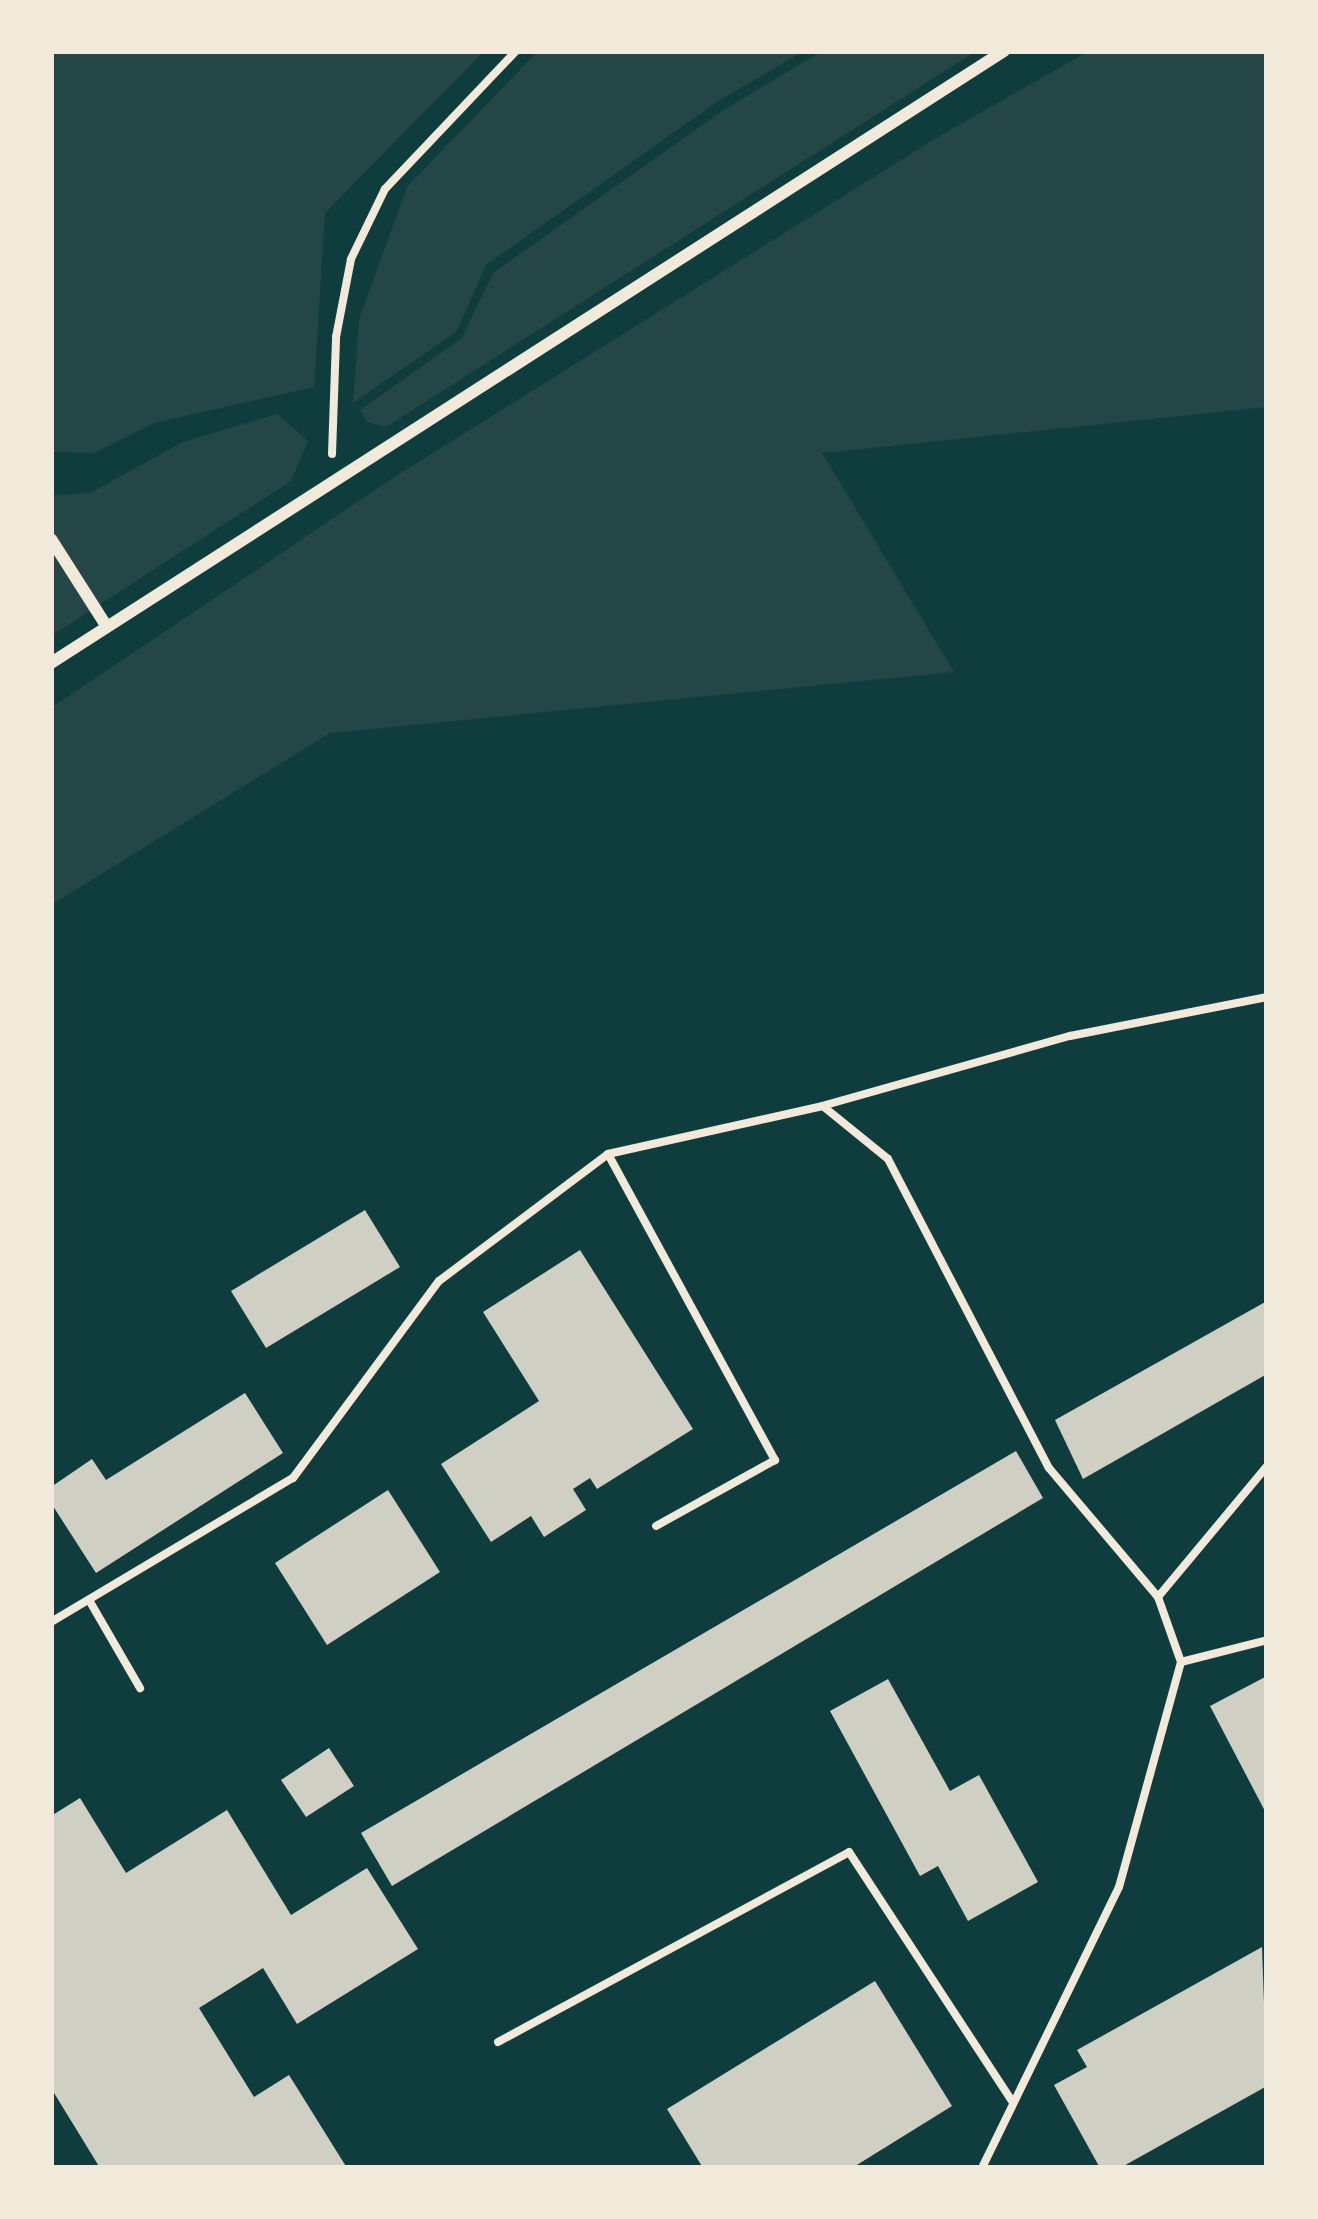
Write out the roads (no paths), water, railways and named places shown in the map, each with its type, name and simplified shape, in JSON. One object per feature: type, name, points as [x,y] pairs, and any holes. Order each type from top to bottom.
[{"type":"street","points":[[51,663],[1004,51]]},
{"type":"street","points":[[51,539],[107,627]]},
{"type":"lane","points":[[51,1622],[292,1478],[439,1281],[608,1154],[822,1106],[1070,1036],[1267,997]]},
{"type":"lane","points":[[822,1106],[888,1159],[1049,1468],[1158,1597],[1180,1663],[1119,1887],[982,2168]]},
{"type":"lane","points":[[608,1154],[775,1460],[656,1526]]},
{"type":"lane","points":[[1158,1597],[1267,1466]]},
{"type":"lane","points":[[89,1600],[140,1688]]},
{"type":"lane","points":[[1180,1663],[1267,1640]]},
{"type":"lane","points":[[498,2042],[849,1852],[1012,2101]]}]
